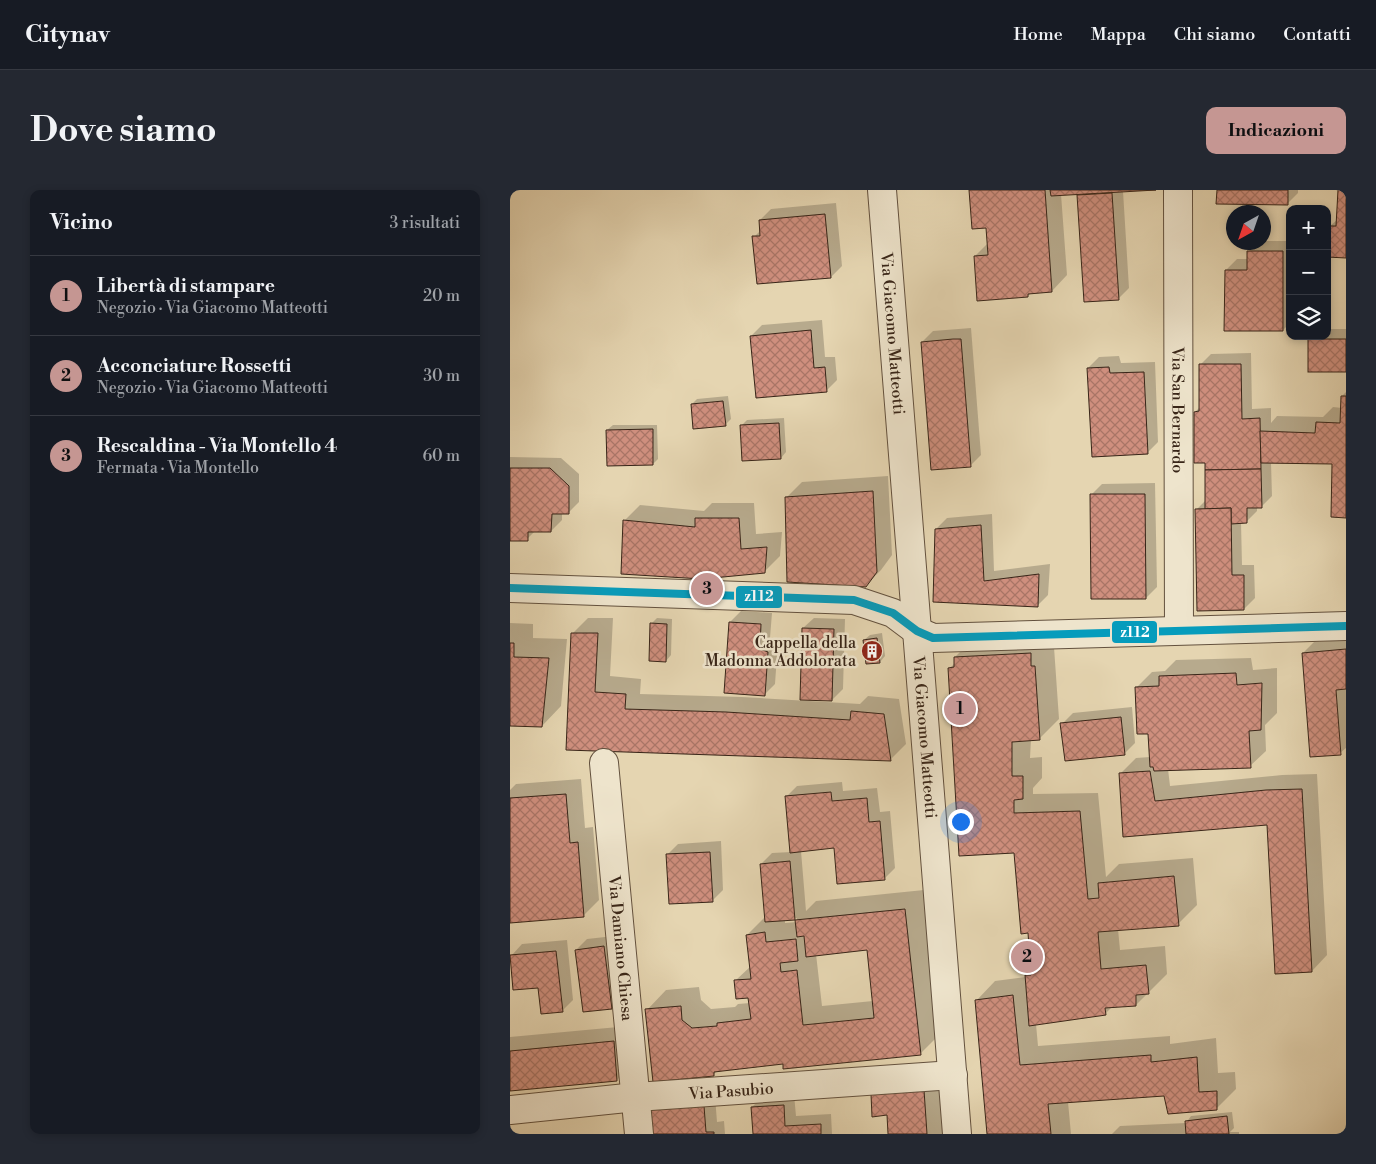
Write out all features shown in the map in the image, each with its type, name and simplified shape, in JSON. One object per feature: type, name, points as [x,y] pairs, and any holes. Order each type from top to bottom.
[{"type":"street","name":"Via Giacomo Matteotti","points":[[882,190],[957,1134]]},
{"type":"street","name":"Via San Bernardo","points":[[1178,190],[1179,630]]},
{"type":"street","points":[[510,588],[854,600],[893,613],[917,630],[933,638],[1346,626]]},
{"type":"street","name":"Via Damiano Chiesa","points":[[604,763],[639,1134]]},
{"type":"street","name":"Via Pasubio","points":[[510,1110],[636,1097],[953,1075]]},
{"type":"building","points":[[969,190],[1045,190],[1052,292],[1028,294],[1028,297],[977,301],[974,256],[988,255],[986,228],[972,229]]},
{"type":"building","points":[[1050,190],[1156,190],[1051,196]]},
{"type":"building","points":[[1217,190],[1288,190],[1288,205],[1216,204]]},
{"type":"building","points":[[1338,190],[1346,190],[1346,258],[1331,257],[1331,226],[1336,226]]},
{"type":"building","points":[[1112,193],[1119,300],[1084,302],[1077,195]]},
{"type":"building","points":[[825,214],[831,278],[757,284],[752,236],[760,236],[759,220]]},
{"type":"building","points":[[1247,251],[1283,251],[1283,331],[1224,331],[1225,270],[1247,270]]},
{"type":"building","points":[[811,330],[814,368],[825,367],[827,392],[756,398],[750,336]]},
{"type":"building","points":[[961,339],[971,467],[931,470],[921,342]]},
{"type":"building","points":[[1346,339],[1346,372],[1308,372],[1308,340]]},
{"type":"building","points":[[1199,364],[1241,364],[1242,419],[1260,418],[1261,469],[1205,470],[1205,463],[1194,463],[1194,412],[1199,411]]},
{"type":"building","points":[[1109,367],[1110,373],[1144,372],[1148,454],[1092,457],[1087,368]]},
{"type":"building","points":[[1341,396],[1346,396],[1346,518],[1331,517],[1332,464],[1261,463],[1260,431],[1315,433],[1316,422],[1340,423]]},
{"type":"building","points":[[723,401],[726,426],[693,429],[691,404]]},
{"type":"building","points":[[779,423],[781,459],[742,461],[740,425]]},
{"type":"building","points":[[653,429],[653,465],[607,466],[606,430]]},
{"type":"building","points":[[510,468],[550,468],[569,486],[569,514],[552,514],[551,532],[528,532],[528,541],[510,541]]},
{"type":"building","points":[[1261,469],[1262,508],[1247,508],[1247,523],[1231,524],[1231,508],[1205,509],[1205,470]]},
{"type":"building","points":[[873,491],[877,572],[866,587],[787,582],[785,497]]},
{"type":"building","points":[[1090,494],[1145,494],[1146,599],[1091,599]]},
{"type":"building","points":[[1231,508],[1232,575],[1244,575],[1244,610],[1197,611],[1195,509]]},
{"type":"building","points":[[695,518],[739,518],[741,549],[767,547],[765,573],[702,579],[621,574],[623,520],[695,527]]},
{"type":"building","points":[[981,525],[984,581],[1039,574],[1038,607],[933,602],[935,529]]},
{"type":"building","points":[[729,622],[761,624],[760,649],[768,652],[765,696],[724,693]]},
{"type":"building","points":[[650,623],[667,624],[666,662],[649,661]]},
{"type":"building","points":[[802,628],[834,629],[832,701],[800,700]]},
{"type":"building","points":[[571,633],[598,633],[595,692],[626,694],[625,709],[726,712],[850,720],[851,711],[884,714],[891,761],[566,750]]},
{"type":"building","name":"Cappella della Madonna Addolorata","points":[[877,638],[880,663],[866,664],[863,640]]},
{"type":"building","points":[[510,643],[514,643],[514,657],[549,658],[542,727],[510,726]]},
{"type":"building","points":[[1346,649],[1346,689],[1336,690],[1341,755],[1310,757],[1302,653]]},
{"type":"building","points":[[1031,653],[1031,666],[1035,666],[1040,740],[1012,742],[1012,776],[1023,776],[1023,799],[1014,800],[1014,813],[1080,811],[1088,899],[1099,898],[1098,883],[1174,876],[1179,926],[1098,932],[1101,969],[1146,965],[1149,994],[1136,995],[1136,1006],[1105,1008],[1106,1015],[1029,1026],[1025,975],[1031,975],[1028,933],[1021,934],[1014,853],[959,856],[948,668],[954,667],[954,657]]},
{"type":"building","points":[[1236,673],[1237,685],[1262,683],[1261,730],[1249,731],[1251,768],[1154,771],[1153,767],[1150,767],[1148,734],[1137,734],[1135,687],[1159,686],[1159,676]]},
{"type":"building","points":[[1121,717],[1125,755],[1065,761],[1060,723]]},
{"type":"building","points":[[1150,771],[1155,801],[1266,790],[1302,789],[1312,972],[1275,974],[1267,825],[1123,837],[1119,773]]},
{"type":"building","points":[[831,792],[832,801],[867,798],[869,822],[880,821],[885,880],[837,884],[834,848],[790,853],[785,796]]},
{"type":"building","points":[[566,794],[570,843],[578,842],[584,917],[510,923],[510,798]]},
{"type":"building","points":[[710,852],[713,902],[669,904],[666,854]]},
{"type":"building","points":[[790,861],[795,920],[765,922],[760,864]]},
{"type":"building","points":[[905,909],[921,1055],[783,1069],[783,1064],[714,1072],[714,1076],[653,1082],[645,1009],[681,1006],[682,1020],[692,1028],[717,1026],[717,1023],[751,1019],[748,998],[736,999],[734,980],[751,979],[746,935],[765,932],[766,942],[796,939],[798,961],[780,963],[781,972],[797,970],[803,1025],[874,1018],[867,950],[806,957],[804,936],[797,937],[795,920]]},
{"type":"building","points":[[604,946],[612,1009],[583,1012],[575,950]]},
{"type":"building","points":[[556,951],[563,1012],[541,1014],[538,988],[513,990],[510,955]]},
{"type":"building","points":[[1013,995],[1020,1065],[1151,1055],[1151,1062],[1197,1057],[1199,1092],[1217,1091],[1217,1110],[1168,1114],[1164,1096],[1048,1104],[1051,1134],[987,1134],[975,1000]]},
{"type":"building","points":[[614,1041],[617,1081],[510,1091],[510,1051]]},
{"type":"building","points":[[924,1090],[927,1134],[888,1134],[887,1115],[872,1117],[871,1094]]},
{"type":"building","points":[[784,1105],[785,1126],[821,1124],[821,1134],[753,1134],[751,1107]]},
{"type":"building","points":[[704,1106],[706,1132],[714,1132],[714,1134],[651,1134],[649,1110]]},
{"type":"building","points":[[1227,1116],[1229,1134],[1186,1134],[1185,1121]]},
{"type":"transit line","name":"z112","points":[[510,588],[854,600],[893,613],[917,631],[933,638],[1346,626]]},
{"type":"place","name":"Rescaldina - Via Montello 4","points":[[707,589]]},
{"type":"place","name":"Cappella della Madonna Addolorata","points":[[872,651]]},
{"type":"place","name":"Libertà di stampare","points":[[960,709]]},
{"type":"place","name":"Acconciature Rossetti","points":[[1027,957]]}]
